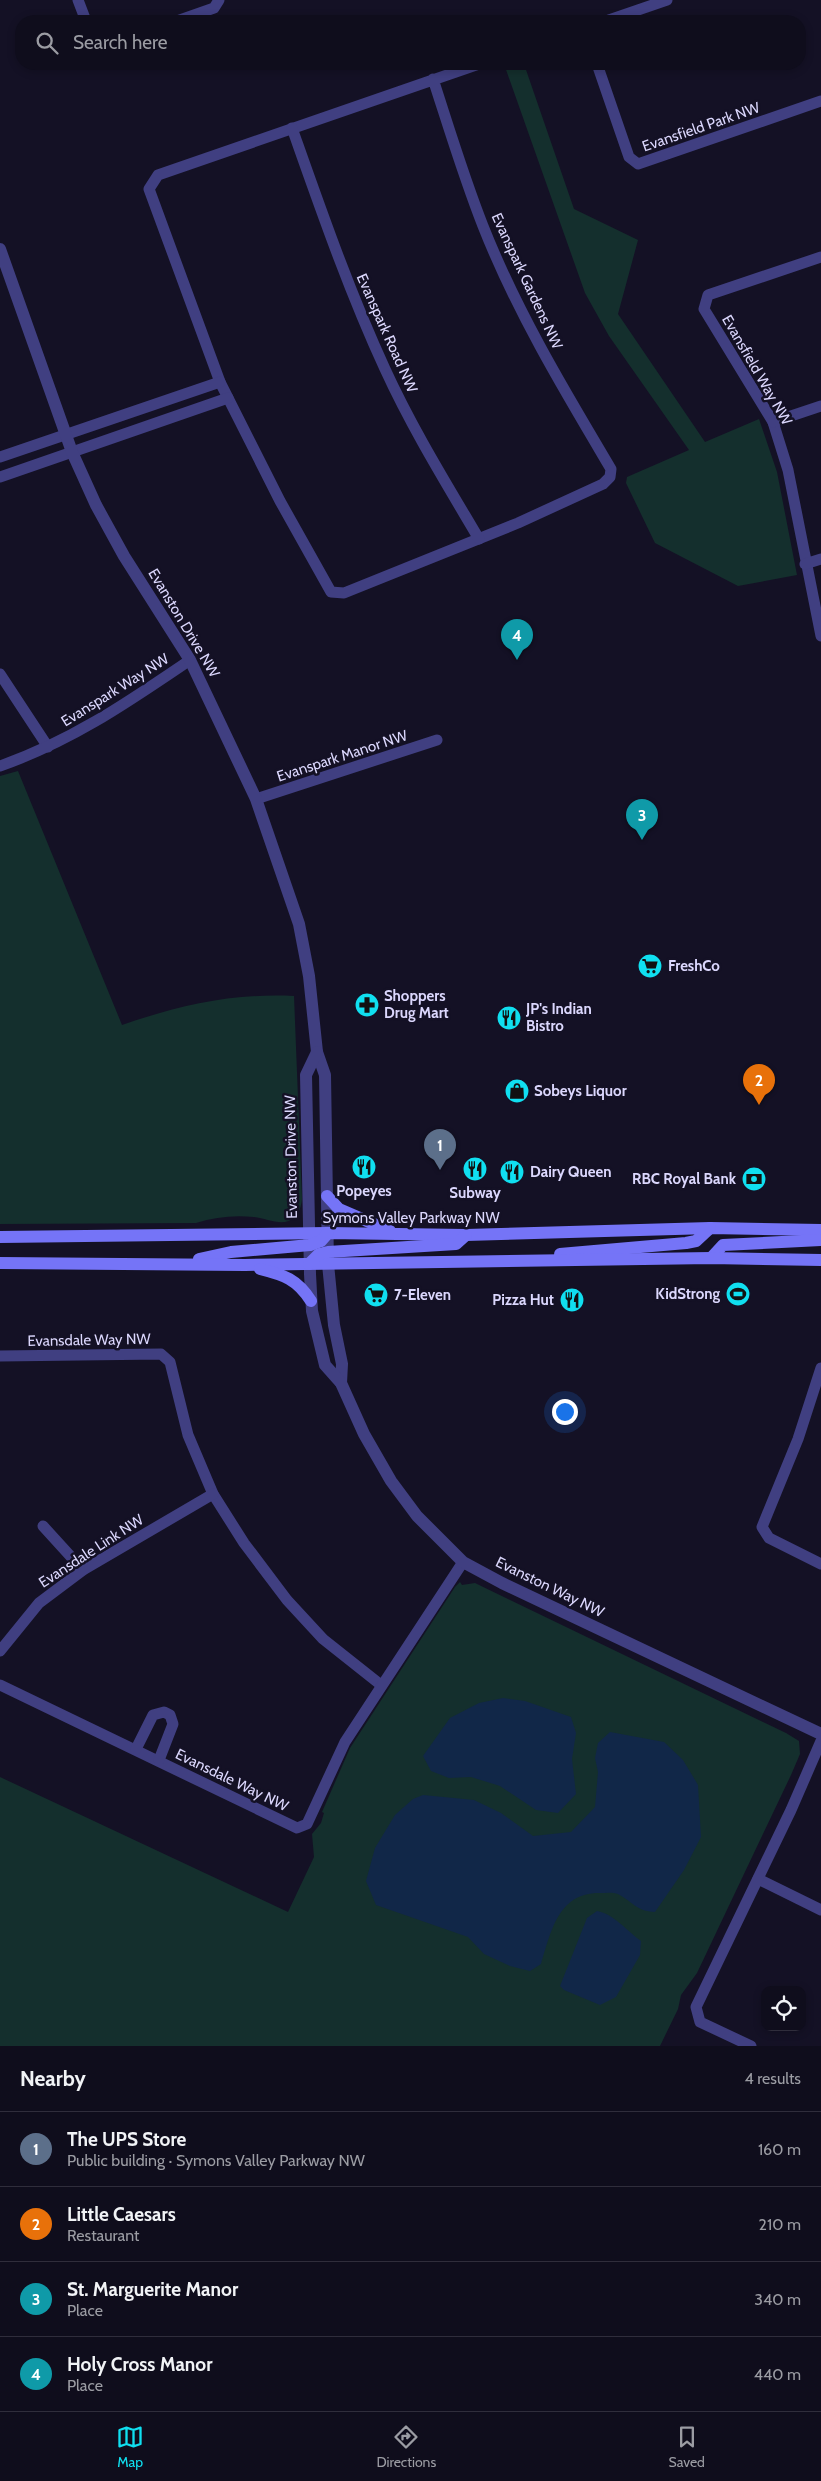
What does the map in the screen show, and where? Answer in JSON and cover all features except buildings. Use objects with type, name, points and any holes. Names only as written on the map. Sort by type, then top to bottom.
[{"type":"main road","points":[[327,1196],[339,1208],[395,1233]]},
{"type":"main road","points":[[520,1262],[560,1253],[686,1244],[696,1241],[710,1228]]},
{"type":"main road","name":"Symons Valley Parkway NW","points":[[328,1233],[466,1235],[710,1228],[821,1230]]},
{"type":"main road","points":[[182,1263],[231,1252],[310,1239],[321,1241],[328,1233]]},
{"type":"main road","points":[[328,1258],[456,1244],[466,1235]]},
{"type":"main road","name":"Symons Valley Parkway NW","points":[[0,1237],[310,1239]]},
{"type":"main road","points":[[711,1258],[723,1245],[821,1240]]},
{"type":"main road","points":[[0,1263],[309,1264],[319,1254],[328,1258],[520,1262],[711,1258],[821,1260]]},
{"type":"main road","points":[[245,1265],[279,1274],[295,1281],[303,1288],[312,1301]]},
{"type":"street","points":[[78,0],[84,15]]},
{"type":"street","points":[[194,15],[214,8],[219,0]]},
{"type":"street","points":[[623,15],[666,0]]},
{"type":"street","points":[[433,79],[460,70]]},
{"type":"street","name":"Evansfield Park NW","points":[[599,70],[630,157],[638,164],[821,101]]},
{"type":"street","name":"Evanspark Gardens NW","points":[[433,79],[483,226],[511,289],[541,350],[611,469],[610,477],[604,484],[479,539],[344,593],[332,592],[280,501],[220,382],[149,189],[158,175],[292,128],[433,79]]},
{"type":"street","name":"Evanspark Road NW","points":[[292,128],[344,274],[386,371],[424,446],[479,539]]},
{"type":"street","name":"Evanston Drive NW","points":[[0,249],[72,452],[96,505],[124,556],[190,660],[256,799],[299,924],[309,976],[317,1052],[326,1075],[328,1258]]},
{"type":"street","name":"Evansfield Way NW","points":[[821,257],[708,295],[704,309],[773,422],[788,470],[805,564],[821,636]]},
{"type":"street","points":[[0,457],[220,382]]},
{"type":"street","points":[[0,477],[228,398]]},
{"type":"street","points":[[773,422],[821,406]]},
{"type":"street","points":[[805,564],[821,558]]},
{"type":"street","name":"Evanspark Way NW","points":[[0,766],[48,747],[109,715],[190,660]]},
{"type":"street","points":[[0,674],[48,747]]},
{"type":"street","name":"Evanspark Manor NW","points":[[256,799],[437,740]]},
{"type":"street","name":"Evanston Drive NW","points":[[309,1264],[306,1075],[317,1052]]},
{"type":"street","name":"Evanston Way NW","points":[[328,1258],[334,1324],[342,1364],[341,1383]]},
{"type":"street","name":"Evanston Way NW","points":[[309,1264],[312,1301],[325,1365],[341,1383],[364,1434],[390,1480],[417,1516],[463,1562],[510,1587],[821,1734]]},
{"type":"street","name":"Evansdale Way NW","points":[[0,1356],[160,1354],[170,1362],[188,1435],[214,1494],[244,1543],[287,1600],[335,1649],[381,1685]]},
{"type":"street","points":[[821,1368],[798,1439],[762,1527],[769,1538],[821,1564]]},
{"type":"street","name":"Evansdale Link NW","points":[[0,1651],[39,1603],[83,1570],[214,1494]]},
{"type":"street","points":[[43,1526],[83,1570]]},
{"type":"street","name":"Evansdale Way NW","points":[[0,1685],[58,1715],[136,1749],[297,1828],[308,1824],[345,1742],[463,1562]]},
{"type":"street","points":[[136,1749],[154,1715],[164,1712],[170,1715],[173,1724],[159,1760]]},
{"type":"street","points":[[751,2046],[700,2022],[696,2008],[792,1810],[821,1741]]},
{"type":"street","points":[[758,1879],[821,1910]]},
{"type":"green space","points":[[506,70],[526,70],[574,209],[638,240],[618,314],[705,442],[759,419],[777,472],[797,575],[738,586],[655,543],[626,483],[627,477],[689,450],[609,336],[585,293]]},
{"type":"green space","points":[[18,771],[122,1025],[186,1006],[207,1002],[249,996],[294,996],[302,1199],[301,1207],[293,1219],[281,1222],[254,1217],[232,1216],[196,1223],[0,1224],[0,776]]},
{"type":"green space","points":[[460,1582],[462,1585],[475,1583],[799,1741],[800,1754],[791,1775],[697,1973],[681,1995],[678,2009],[660,2046],[0,2046],[0,1777],[288,1912],[314,1857],[312,1834],[321,1823],[324,1813],[322,1812],[350,1748]]},
{"type":"water","points":[[503,1698],[525,1701],[571,1717],[576,1733],[572,1759],[576,1794],[558,1813],[536,1810],[500,1786],[471,1777],[449,1778],[431,1771],[423,1756],[450,1718],[479,1703]]},
{"type":"water","points":[[610,1732],[664,1742],[683,1760],[698,1785],[701,1837],[684,1870],[655,1912],[643,1910],[614,1893],[585,1895],[574,1900],[558,1916],[541,1964],[530,1971],[510,1966],[484,1954],[468,1937],[376,1905],[366,1881],[375,1848],[395,1815],[413,1799],[423,1795],[474,1800],[501,1813],[533,1836],[571,1832],[595,1807],[598,1772],[595,1758],[598,1743]]},
{"type":"water","points":[[597,1911],[615,1919],[641,1941],[640,1955],[616,1997],[600,2005],[564,1990],[560,1986],[587,1918]]},
{"type":"place","name":"Holy Cross Manor","points":[[517,660]]},
{"type":"place","name":"St. Marguerite Manor","points":[[642,840]]},
{"type":"place","name":"FreshCo","points":[[650,966]]},
{"type":"place","name":"Shoppers Drug Mart","points":[[367,1005]]},
{"type":"place","name":"JP's Indian Bistro","points":[[509,1018]]},
{"type":"place","name":"Sobeys Liquor","points":[[517,1091]]},
{"type":"place","name":"Little Caesars","points":[[759,1105]]},
{"type":"place","name":"Popeyes","points":[[364,1167]]},
{"type":"place","name":"Subway","points":[[475,1169]]},
{"type":"place","name":"The UPS Store","points":[[440,1170]]},
{"type":"place","name":"Dairy Queen","points":[[512,1172]]},
{"type":"place","name":"RBC Royal Bank","points":[[754,1179]]},
{"type":"place","name":"KidStrong","points":[[738,1294]]},
{"type":"place","name":"7-Eleven","points":[[376,1295]]},
{"type":"place","name":"Pizza Hut","points":[[572,1300]]}]
